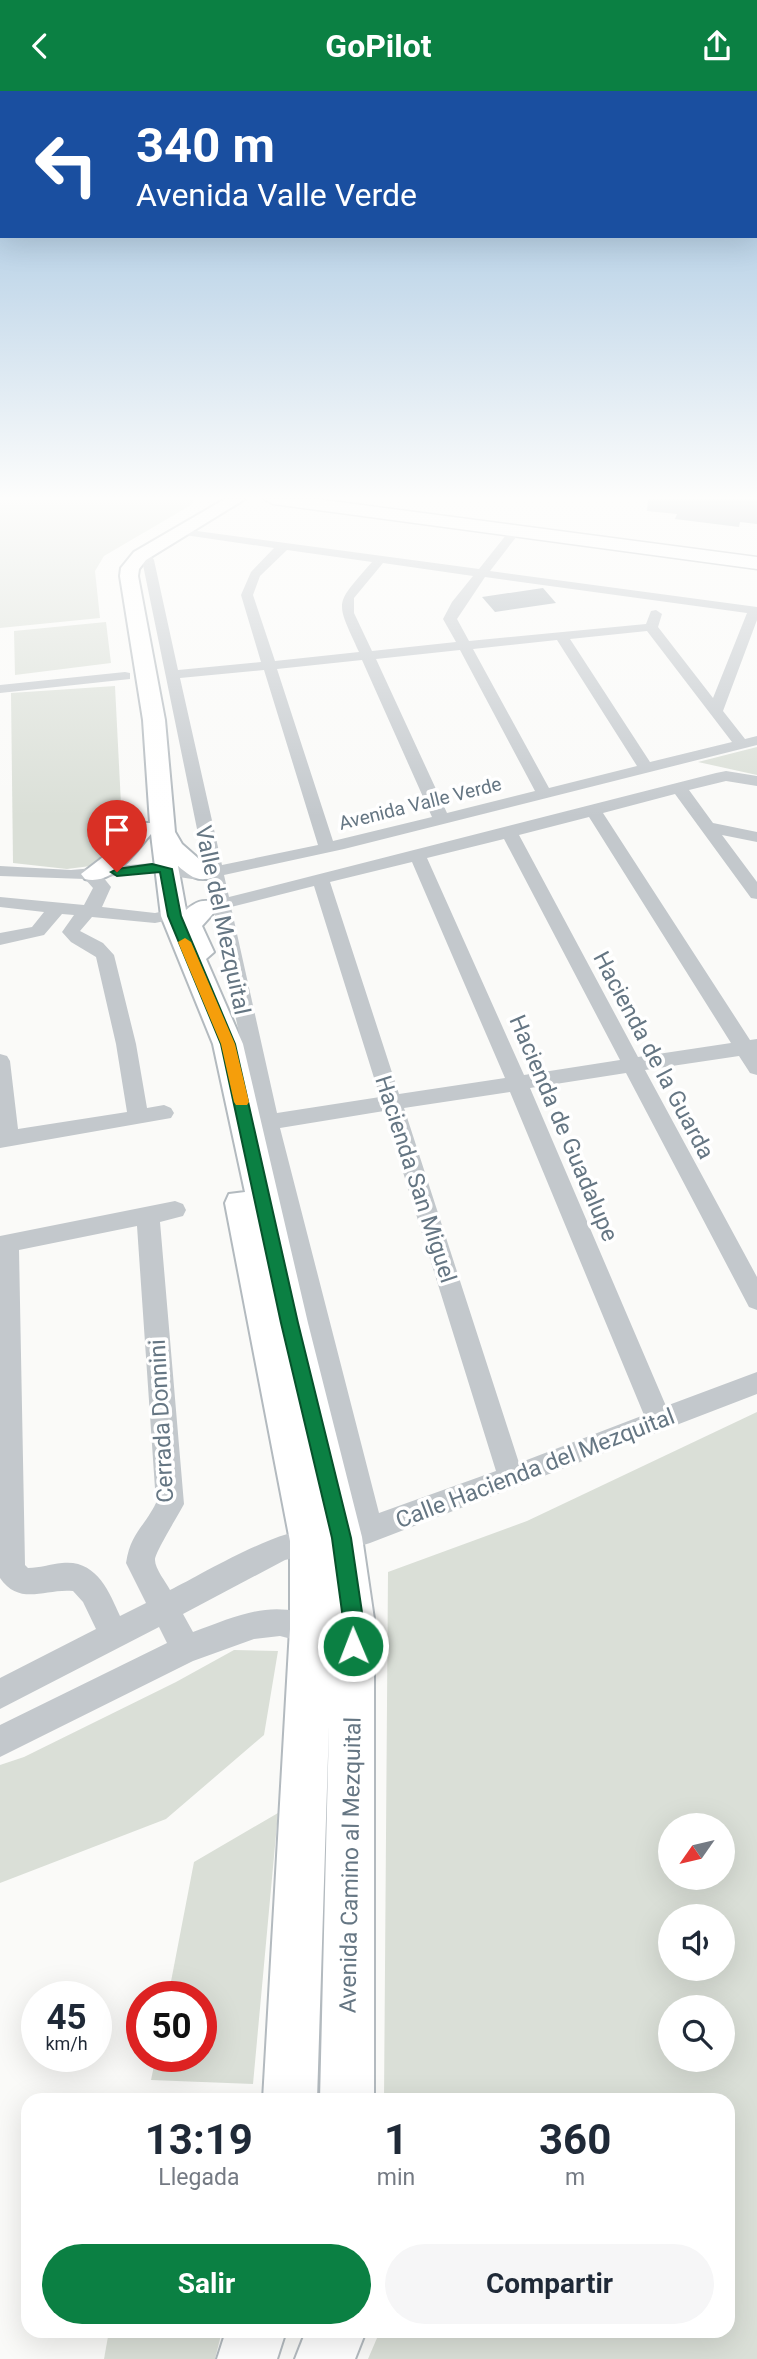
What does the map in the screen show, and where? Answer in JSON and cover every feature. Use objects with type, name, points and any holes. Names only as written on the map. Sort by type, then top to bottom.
[{"type":"main road","name":"Avenida Camino al Mezquital","points":[[129,701],[134,669],[131,605]]},
{"type":"main road","name":"Avenida Camino al Mezquital","points":[[134,669],[158,751],[148,820],[157,869],[189,911],[228,1044],[341,1536],[353,1619],[347,2093]]},
{"type":"main road","points":[[92,874],[116,859],[148,820],[172,848],[207,873]]},
{"type":"main road","name":"Avenida Camino al Mezquital","points":[[189,911],[215,1077],[341,1536],[311,1629],[290,2093]]},
{"type":"main road","points":[[247,2359],[254,2338]]},
{"type":"main road","points":[[325,2359],[333,2338]]},
{"type":"street","name":"Valle del Mezquital","points":[[157,605],[207,873],[189,911],[268,1122],[341,1536]]},
{"type":"street","points":[[250,605],[327,848]]},
{"type":"street","points":[[346,605],[442,820]]},
{"type":"street","points":[[458,605],[451,614],[452,625],[545,794]]},
{"type":"street","points":[[651,627],[659,605]]},
{"type":"street","points":[[715,605],[756,611],[715,712]]},
{"type":"street","points":[[171,675],[651,627]]},
{"type":"street","points":[[651,627],[715,712],[749,742]]},
{"type":"street","points":[[562,637],[647,769]]},
{"type":"street","points":[[0,689],[31,681],[134,669]]},
{"type":"street","points":[[0,679],[31,681]]},
{"type":"street","name":"Avenida Valle Verde","points":[[4,875],[92,874],[157,869],[207,873],[327,848],[749,742]]},
{"type":"street","points":[[1,901],[90,910],[189,911],[509,833],[726,776],[757,781]]},
{"type":"street","points":[[679,788],[757,894]]},
{"type":"street","points":[[593,810],[751,1047],[757,1068]]},
{"type":"street","points":[[708,827],[757,837]]},
{"type":"street","name":"Hacienda de la Guarda","points":[[509,833],[757,1300]]},
{"type":"street","name":"Hacienda de Guadalupe","points":[[417,856],[518,1085],[660,1422]]},
{"type":"street","points":[[92,874],[102,887],[100,899],[74,925],[71,932],[76,938],[99,947],[105,955],[126,1044],[138,1117]]},
{"type":"street","name":"Hacienda San Miguel","points":[[321,880],[512,1478]]},
{"type":"street","points":[[0,939],[38,931],[58,907]]},
{"type":"street","points":[[268,1122],[751,1047]]},
{"type":"street","points":[[0,1061],[4,1139],[164,1113]]},
{"type":"street","points":[[113,1635],[86,1583],[77,1577],[28,1583],[11,1571],[4,1245],[175,1210]]},
{"type":"street","name":"Cerrada Donnini","points":[[148,1216],[170,1504],[158,1528],[144,1545],[140,1563],[186,1649]]},
{"type":"street","name":"Calle Hacienda del Mezquital","points":[[341,1536],[512,1478],[757,1383]]},
{"type":"street","points":[[0,1694],[281,1548],[341,1536]]},
{"type":"street","points":[[0,1741],[186,1649],[254,1624],[280,1622],[311,1629]]},
{"type":"shaded area","points":[[0,605],[99,605],[100,618],[0,628]]},
{"type":"shaded area","points":[[106,622],[111,663],[15,675],[14,631]]},
{"type":"shaded area","points":[[115,686],[123,844],[106,864],[67,869],[13,863],[11,693]]},
{"type":"shaded area","points":[[757,747],[757,775],[698,762]]},
{"type":"shaded area","points":[[757,1412],[757,2359],[368,2359],[377,2338],[735,2338],[735,2093],[384,2093],[388,1572],[527,1521]]},
{"type":"shaded area","points":[[234,1650],[278,1651],[264,1735],[166,1819],[0,1883],[0,1765],[24,1757],[176,1682]]},
{"type":"shaded area","points":[[278,1813],[253,2084],[151,2080],[153,2072],[217,2072],[217,1981],[171,1981],[194,1862]]},
{"type":"shaded area","points":[[108,2338],[220,2338],[215,2359],[104,2359]]},
{"type":"building","points":[[489,605],[544,605],[495,612]]},
{"type":"slow traffic","points":[[185,942],[228,1044],[241,1102]]},
{"type":"route","points":[[117,872],[166,869],[174,916],[228,1044],[290,1323],[342,1538],[353,1619],[353,1646]]}]
